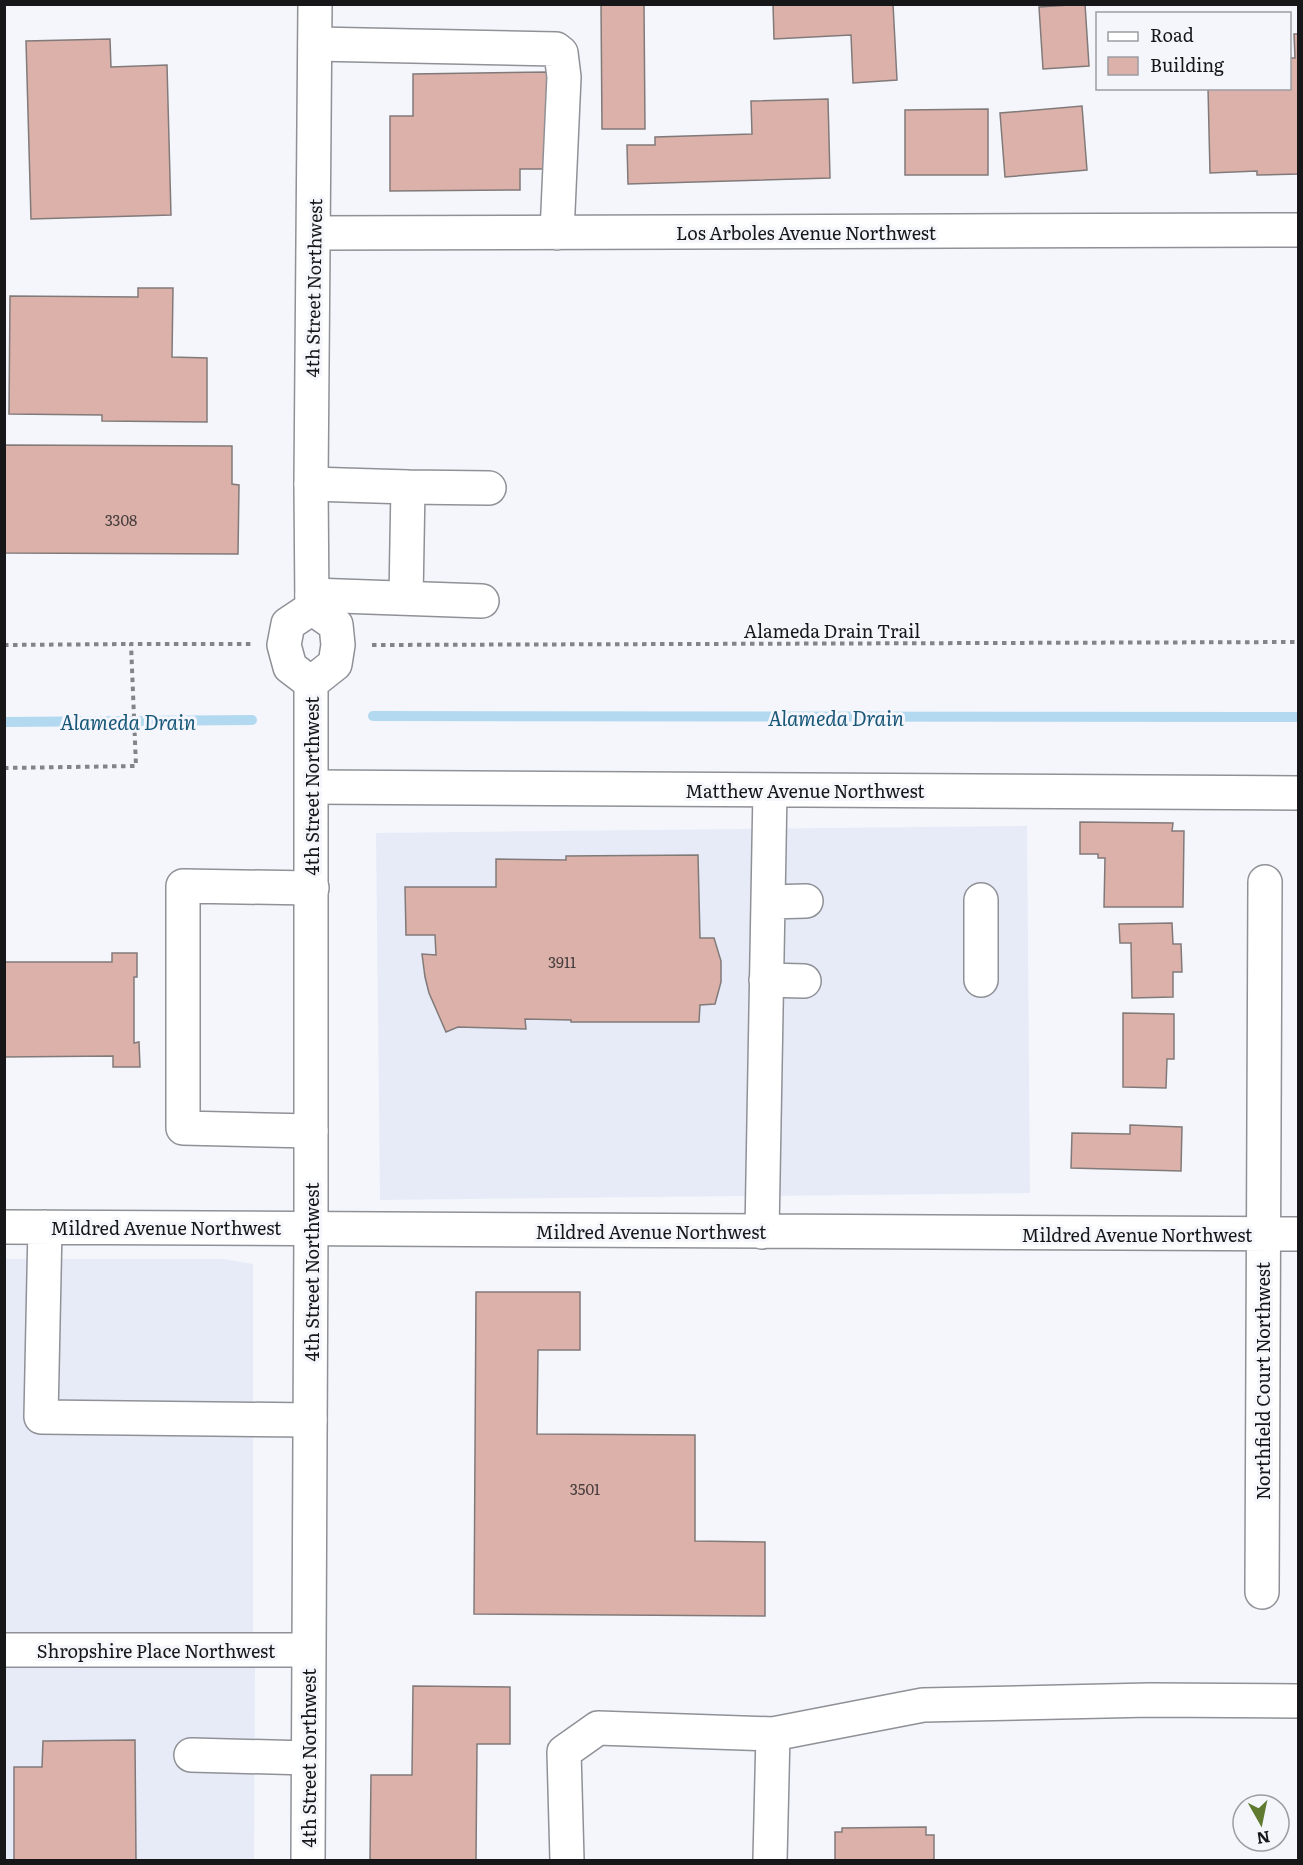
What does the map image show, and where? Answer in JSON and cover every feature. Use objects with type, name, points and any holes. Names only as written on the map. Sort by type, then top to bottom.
[{"type":"street","name":"4th Street Northwest","points":[[311,682],[335,664],[338,645],[336,625],[312,602],[310,484],[315,4]]},
{"type":"street","points":[[315,44],[556,48],[561,52],[564,77],[557,233]]},
{"type":"street","name":"Los Arboles Avenue Northwest","points":[[314,233],[1299,230]]},
{"type":"street","points":[[310,484],[489,488]]},
{"type":"street","points":[[405,598],[408,487]]},
{"type":"street","points":[[312,602],[405,598],[482,602]]},
{"type":"street","name":"4th Street Northwest","points":[[311,682],[290,667],[284,645],[288,624],[312,602]]},
{"type":"street","name":"4th Street Northwest","points":[[308,1860],[311,682]]},
{"type":"street","name":"Matthew Avenue Northwest","points":[[312,788],[1299,793]]},
{"type":"street","points":[[762,1232],[770,790]]},
{"type":"street","name":"Northfield Court Northwest","points":[[1262,1592],[1265,882]]},
{"type":"street","points":[[311,1131],[183,1128],[183,886],[312,888]]},
{"type":"street","points":[[981,900],[981,980]]},
{"type":"street","points":[[768,902],[806,902]]},
{"type":"street","points":[[766,980],[804,981]]},
{"type":"street","name":"Mildred Avenue Northwest","points":[[4,1227],[1299,1234]]},
{"type":"street","points":[[45,1227],[41,1417],[310,1420]]},
{"type":"street","name":"Shropshire Place Northwest","points":[[4,1650],[308,1650]]},
{"type":"street","points":[[567,1860],[564,1752],[598,1728],[773,1734],[923,1705],[1150,1700],[1299,1701]]},
{"type":"street","points":[[770,1860],[773,1734]]},
{"type":"street","points":[[191,1755],[308,1758]]},
{"type":"path","name":"Alameda Drain Trail","points":[[365,645],[1299,642]]},
{"type":"path","points":[[4,768],[136,766],[131,644]]},
{"type":"path","points":[[4,645],[256,644]]},
{"type":"shaded area","points":[[1027,826],[1030,1193],[380,1200],[376,833]]},
{"type":"shaded area","points":[[4,1259],[224,1259],[253,1264],[253,1634],[5,1634]]},
{"type":"shaded area","points":[[255,1666],[254,1860],[5,1860],[4,1668]]},
{"type":"building","points":[[601,4],[644,4],[645,129],[602,129]]},
{"type":"building","points":[[773,4],[893,4],[897,80],[853,83],[851,35],[774,39]]},
{"type":"building","points":[[1085,4],[1089,66],[1043,69],[1039,7]]},
{"type":"building","points":[[1294,34],[1298,34],[1298,174],[1257,175],[1257,171],[1210,173],[1208,90],[1291,90],[1291,58],[1295,58]]},
{"type":"building","points":[[110,39],[111,67],[167,65],[171,215],[31,219],[26,41]]},
{"type":"building","points":[[549,72],[549,169],[520,169],[520,190],[390,191],[390,116],[413,116],[413,74]]},
{"type":"building","points":[[828,99],[830,178],[628,184],[627,145],[655,145],[655,137],[752,134],[751,101]]},
{"type":"building","points":[[1082,106],[1087,170],[1005,177],[1000,113]]},
{"type":"building","points":[[988,109],[988,175],[905,175],[905,110]]},
{"type":"building","points":[[138,288],[173,288],[172,357],[207,358],[207,422],[102,421],[102,415],[9,414],[10,296],[138,297]]},
{"type":"building","points":[[4,445],[232,446],[232,484],[239,485],[238,554],[4,553]]},
{"type":"building","points":[[1080,822],[1173,823],[1172,831],[1184,831],[1183,907],[1104,907],[1105,858],[1098,858],[1098,854],[1080,854]]},
{"type":"building","points":[[698,855],[700,938],[714,938],[721,961],[721,982],[715,1004],[700,1005],[699,1022],[571,1022],[571,1020],[525,1019],[526,1029],[458,1027],[446,1032],[429,993],[422,954],[436,955],[435,935],[406,935],[405,887],[496,887],[496,859],[566,860],[566,856]]},
{"type":"building","points":[[1172,923],[1173,944],[1181,944],[1182,972],[1173,972],[1173,997],[1132,998],[1131,943],[1120,943],[1119,924]]},
{"type":"building","points":[[112,953],[137,953],[137,977],[134,977],[134,1043],[139,1042],[140,1067],[113,1067],[113,1056],[4,1057],[4,962],[112,962]]},
{"type":"building","points":[[1123,1013],[1174,1014],[1174,1059],[1167,1059],[1166,1088],[1123,1087]]},
{"type":"building","points":[[1130,1125],[1182,1127],[1181,1171],[1071,1168],[1072,1133],[1130,1134]]},
{"type":"building","points":[[476,1292],[580,1292],[580,1350],[538,1350],[537,1434],[695,1435],[695,1541],[765,1542],[765,1616],[474,1614]]},
{"type":"building","points":[[413,1686],[510,1687],[510,1744],[477,1744],[476,1860],[370,1860],[371,1775],[412,1775]]},
{"type":"building","points":[[135,1740],[136,1860],[14,1860],[14,1767],[42,1767],[43,1741]]},
{"type":"building","points":[[926,1827],[926,1835],[934,1835],[934,1860],[835,1860],[835,1832],[842,1832],[842,1828]]},
{"type":"waterway","name":"Alameda Drain","points":[[373,716],[1298,717]]},
{"type":"waterway","name":"Alameda Drain","points":[[4,722],[252,720]]}]
